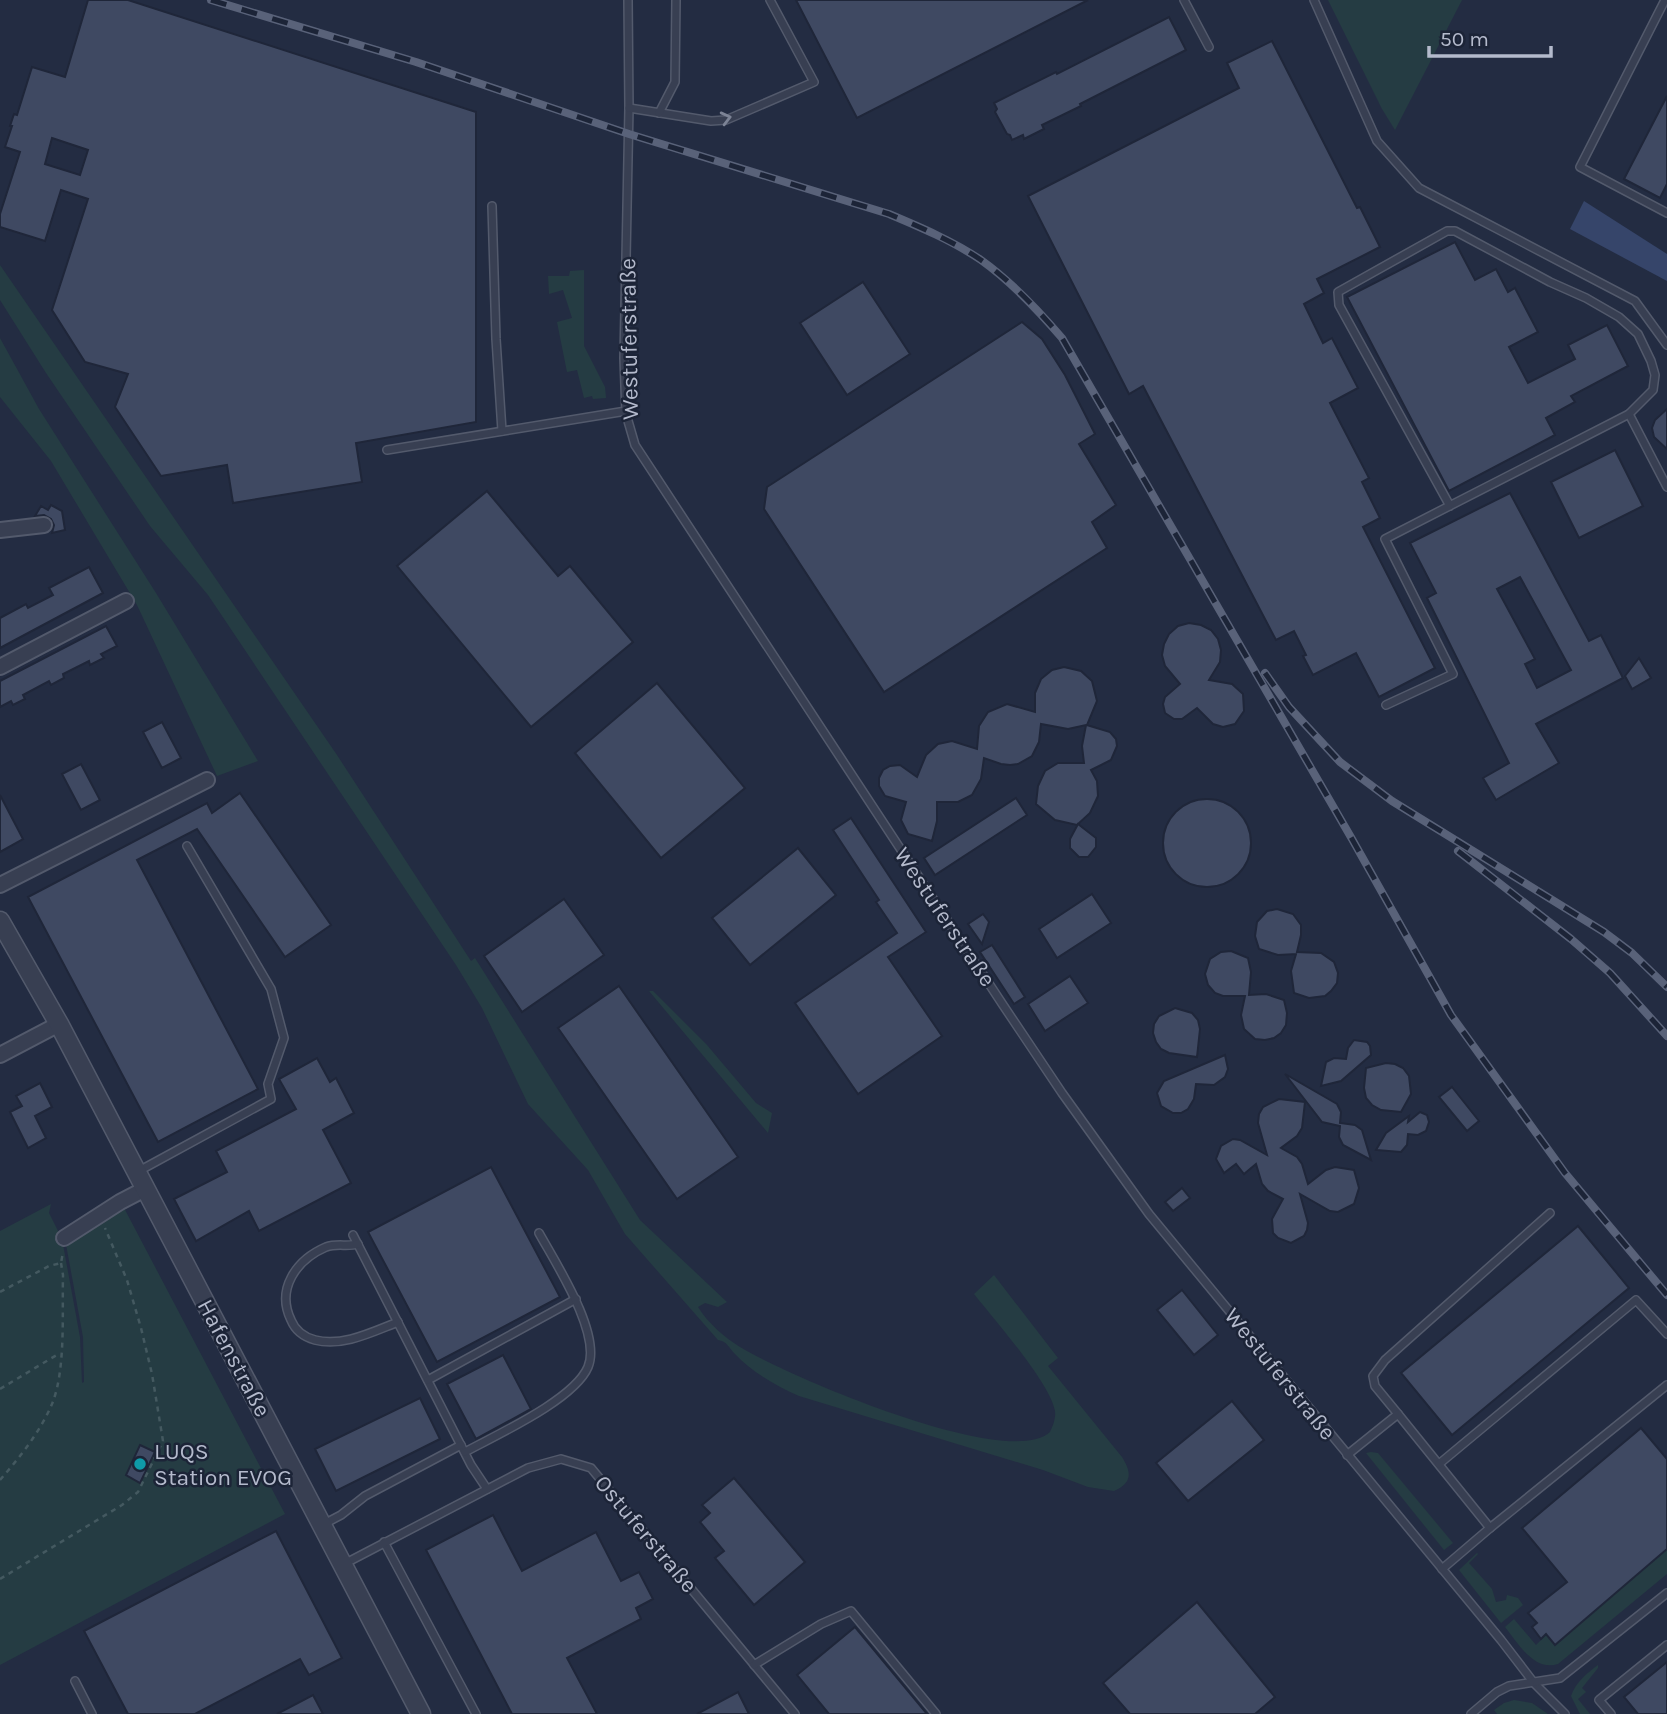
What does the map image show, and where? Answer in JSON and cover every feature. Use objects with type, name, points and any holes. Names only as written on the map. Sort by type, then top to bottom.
[{"type":"street","points":[[0,530],[44,525]]},
{"type":"street","points":[[0,667],[126,601]]},
{"type":"street","points":[[0,885],[207,780]]},
{"type":"street","name":"Hafenstraße","points":[[0,921],[59,1024],[421,1714]]},
{"type":"street","points":[[0,1055],[59,1024]]},
{"type":"street","points":[[64,1238],[145,1189]]},
{"type":"lane","name":"Westuferstraße","points":[[628,0],[629,108],[624,358],[626,411],[635,446],[1062,1093],[1149,1214],[1534,1683],[1565,1714]]},
{"type":"lane","points":[[659,113],[675,82],[676,0]]},
{"type":"lane","points":[[629,108],[711,121],[726,120],[814,82],[770,0]]},
{"type":"lane","points":[[1184,0],[1209,47]]},
{"type":"lane","points":[[1314,0],[1377,141],[1419,188],[1635,301],[1667,345]]},
{"type":"lane","points":[[1665,0],[1580,167],[1667,213]]},
{"type":"lane","points":[[492,206],[502,431]]},
{"type":"lane","points":[[1385,705],[1452,674],[1385,539],[1450,506],[1629,414],[1653,390],[1655,375],[1638,334],[1619,317],[1455,231],[1440,234],[1338,292],[1337,298],[1450,506]]},
{"type":"lane","points":[[387,450],[626,411]]},
{"type":"lane","points":[[1629,414],[1667,487]]},
{"type":"lane","points":[[136,1172],[271,1099],[268,1084],[284,1038],[271,989],[187,846]]},
{"type":"lane","points":[[1490,1528],[1375,1386],[1373,1376],[1385,1360],[1550,1213]]},
{"type":"lane","points":[[322,1525],[341,1515],[365,1496],[535,1414],[574,1386],[588,1367],[591,1351],[576,1299],[539,1233]]},
{"type":"lane","points":[[353,1235],[487,1489]]},
{"type":"lane","points":[[358,1244],[324,1248],[298,1268],[290,1278],[284,1299],[292,1324],[301,1334],[313,1340],[329,1342],[346,1341],[398,1322]]},
{"type":"lane","points":[[428,1380],[576,1299]]},
{"type":"lane","points":[[1439,1464],[1636,1300],[1667,1334]]},
{"type":"lane","points":[[1442,1569],[1667,1385]]},
{"type":"lane","points":[[1347,1455],[1398,1414]]},
{"type":"lane","name":"Ostuferstraße","points":[[343,1564],[528,1468],[561,1459],[591,1468],[795,1714]]},
{"type":"lane","points":[[384,1542],[476,1714]]},
{"type":"lane","points":[[1471,1714],[1497,1692],[1509,1686],[1560,1678],[1667,1593]]},
{"type":"lane","points":[[754,1665],[821,1624],[851,1611],[936,1714]]},
{"type":"lane","points":[[1611,1714],[1599,1700],[1667,1645]]},
{"type":"lane","points":[[75,1681],[92,1714]]},
{"type":"path","points":[[0,1579],[122,1505],[138,1492],[163,1441],[141,1328],[127,1280],[99,1215]]},
{"type":"path","points":[[0,1480],[40,1428],[53,1402],[60,1373],[63,1275],[61,1263],[64,1238]]},
{"type":"path","points":[[0,1292],[49,1266],[61,1263]]},
{"type":"path","points":[[0,1389],[60,1353]]},
{"type":"shaded area","points":[[1328,0],[1462,0],[1395,130],[1382,109]]},
{"type":"shaded area","points":[[0,265],[337,755],[471,961],[475,958],[640,1220],[727,1302],[718,1307],[705,1303],[698,1307],[711,1324],[734,1343],[765,1360],[802,1378],[897,1415],[946,1430],[990,1439],[1027,1441],[1050,1432],[1055,1411],[1033,1368],[974,1294],[994,1275],[1058,1358],[1048,1366],[1122,1457],[1129,1473],[1124,1485],[1114,1491],[1088,1487],[1043,1470],[799,1396],[757,1373],[726,1343],[718,1340],[625,1234],[588,1170],[528,1104],[482,1008],[456,965],[208,595],[150,526],[0,300]]},
{"type":"shaded area","points":[[584,270],[584,346],[605,387],[606,398],[584,398],[577,370],[567,372],[557,322],[572,318],[563,290],[549,294],[548,276],[569,276],[570,271]]},
{"type":"shaded area","points":[[0,338],[39,409],[156,593],[258,761],[217,776],[137,605],[51,461],[0,397]]},
{"type":"shaded area","points":[[649,991],[653,991],[707,1045],[756,1103],[772,1113],[768,1133]]},
{"type":"shaded area","points":[[51,1204],[49,1213],[62,1239],[80,1337],[82,1383],[83,1337],[65,1239],[123,1206],[285,1514],[0,1665],[0,1231]]},
{"type":"shaded area","points":[[1366,1453],[1378,1453],[1453,1543],[1444,1550]]},
{"type":"shaded area","points":[[1667,1550],[1667,1574],[1558,1664],[1541,1664],[1534,1660],[1505,1627],[1514,1619],[1536,1645],[1546,1635],[1555,1644]]},
{"type":"shaded area","points":[[1477,1553],[1469,1563],[1492,1589],[1496,1602],[1506,1600],[1507,1595],[1518,1598],[1523,1605],[1501,1623],[1459,1570]]},
{"type":"shaded area","points":[[1598,1665],[1582,1688],[1586,1692],[1578,1699],[1590,1714],[1580,1714],[1571,1696],[1579,1682]]},
{"type":"shaded area","points":[[1514,1700],[1532,1703],[1548,1714],[1497,1714],[1494,1710]]},
{"type":"water","points":[[1584,201],[1667,254],[1667,281],[1570,229]]},
{"type":"building","points":[[88,0],[128,0],[476,112],[476,422],[356,443],[362,482],[233,503],[227,465],[161,476],[115,407],[128,374],[85,362],[52,310],[88,199],[61,190],[45,241],[0,227],[0,214],[20,152],[5,147],[32,67],[65,77]],"holes":[[[52,138],[88,150],[80,175],[45,164]]]},
{"type":"building","points":[[796,0],[1088,0],[857,118]]},
{"type":"building","points":[[1169,17],[1186,50],[1080,104],[1081,106],[1042,125],[1044,129],[1024,139],[1023,135],[1012,140],[1007,134],[995,112],[997,109],[994,103]]},
{"type":"building","points":[[1272,41],[1357,208],[1360,207],[1380,247],[1317,279],[1324,293],[1304,304],[1323,343],[1332,338],[1358,388],[1330,403],[1369,478],[1362,482],[1380,518],[1363,527],[1435,668],[1379,697],[1356,653],[1313,675],[1294,631],[1276,640],[1143,386],[1129,394],[1028,196],[1239,88],[1227,63]]},
{"type":"building","points":[[1667,96],[1667,184],[1660,198],[1624,179]]},
{"type":"building","points":[[1455,242],[1475,280],[1496,269],[1508,292],[1515,288],[1538,332],[1509,347],[1528,383],[1575,359],[1568,345],[1607,325],[1628,366],[1571,396],[1575,402],[1546,418],[1555,435],[1449,491],[1347,297]]},
{"type":"building","points":[[863,282],[910,354],[847,395],[800,323]]},
{"type":"building","points":[[1022,322],[1042,339],[1065,375],[1095,434],[1079,444],[1116,505],[1092,522],[1107,548],[884,692],[764,509],[767,487]]},
{"type":"building","points":[[1667,409],[1667,449],[1654,437],[1652,428],[1655,420]]},
{"type":"building","points":[[1615,450],[1643,506],[1579,538],[1551,482]]},
{"type":"building","points":[[487,491],[558,576],[570,566],[633,642],[531,727],[397,566]]},
{"type":"building","points":[[1510,493],[1589,641],[1601,635],[1623,678],[1536,724],[1559,763],[1496,800],[1483,778],[1509,763],[1427,598],[1436,593],[1410,543]],"holes":[[[1520,577],[1571,670],[1537,688],[1525,664],[1535,659],[1497,589]]]},
{"type":"building","points":[[51,505],[62,511],[65,530],[52,533],[54,525],[51,519],[44,515],[35,516],[41,506],[48,510]]},
{"type":"building","points":[[89,567],[103,593],[0,648],[0,618],[26,604],[28,608],[53,595],[49,588]]},
{"type":"building","points":[[1189,623],[1211,630],[1218,639],[1220,662],[1209,680],[1232,684],[1243,694],[1244,711],[1235,724],[1223,727],[1213,724],[1197,708],[1182,719],[1174,719],[1165,713],[1165,697],[1180,684],[1165,666],[1162,655],[1164,644],[1169,634],[1178,626]]},
{"type":"building","points":[[106,626],[117,646],[101,654],[104,658],[90,665],[89,661],[63,674],[64,678],[51,685],[49,681],[23,695],[25,699],[13,705],[11,701],[0,707],[0,681]]},
{"type":"building","points":[[1639,658],[1651,678],[1632,689],[1625,676]]},
{"type":"building","points":[[1064,667],[1081,671],[1092,681],[1097,701],[1087,725],[1110,732],[1116,739],[1117,746],[1111,760],[1091,770],[1097,781],[1098,796],[1090,813],[1077,825],[1055,820],[1036,804],[1038,786],[1045,771],[1058,763],[1084,763],[1082,746],[1086,725],[1068,729],[1041,724],[1039,742],[1032,756],[1018,764],[1010,765],[984,758],[981,779],[972,795],[958,802],[937,802],[937,821],[932,841],[908,834],[901,820],[906,802],[885,796],[879,786],[883,770],[900,765],[917,777],[926,755],[938,744],[952,741],[977,749],[979,726],[988,712],[1007,704],[1035,712],[1035,693],[1041,679],[1052,670]]},
{"type":"building","points":[[657,683],[745,788],[661,858],[575,753]]},
{"type":"building","points":[[162,722],[181,758],[162,768],[143,732]]},
{"type":"building","points":[[81,764],[100,800],[81,810],[62,774]]},
{"type":"building","points":[[240,793],[331,925],[285,957],[197,829],[137,860],[258,1089],[158,1142],[28,897],[207,803],[212,813]]},
{"type":"building","points":[[0,795],[23,839],[0,852]]},
{"type":"building","points":[[1016,798],[1027,815],[935,875],[924,858]]},
{"type":"building","points":[[1207,799],[1232,806],[1244,818],[1251,843],[1244,868],[1232,880],[1207,887],[1182,880],[1170,868],[1163,843],[1170,818],[1182,806]]},
{"type":"building","points":[[851,818],[926,932],[888,957],[942,1036],[858,1094],[795,1003],[897,933],[876,902],[879,900],[833,830]]},
{"type":"building","points":[[1078,824],[1096,838],[1096,847],[1088,857],[1079,857],[1070,848],[1070,839]]},
{"type":"building","points":[[798,848],[836,895],[750,965],[712,918]]},
{"type":"building","points":[[1092,894],[1111,923],[1057,958],[1039,929]]},
{"type":"building","points":[[564,899],[604,955],[522,1012],[484,956]]},
{"type":"building","points":[[1277,909],[1293,914],[1301,925],[1297,952],[1321,953],[1334,962],[1338,973],[1337,983],[1325,996],[1309,998],[1294,993],[1291,971],[1296,954],[1278,955],[1259,949],[1255,936],[1257,922],[1267,911]]},
{"type":"building","points":[[983,914],[989,922],[982,944],[968,924]]},
{"type":"building","points":[[992,945],[1025,997],[1014,1004],[980,952]]},
{"type":"building","points":[[1231,951],[1248,958],[1251,972],[1249,995],[1266,994],[1284,1000],[1286,1025],[1274,1038],[1255,1039],[1244,1029],[1241,1015],[1245,996],[1223,996],[1215,993],[1208,985],[1205,974],[1210,959],[1221,952]]},
{"type":"building","points":[[1070,976],[1088,1003],[1045,1031],[1028,1004]]},
{"type":"building","points":[[619,986],[738,1157],[677,1199],[558,1028]]},
{"type":"building","points":[[1175,1008],[1192,1013],[1198,1020],[1200,1029],[1197,1057],[1169,1053],[1161,1049],[1156,1042],[1154,1024],[1159,1016]]},
{"type":"building","points":[[1354,1040],[1367,1042],[1371,1055],[1341,1081],[1321,1086],[1326,1062],[1334,1058],[1346,1059],[1348,1048]]},
{"type":"building","points":[[1225,1055],[1228,1069],[1225,1077],[1214,1085],[1196,1084],[1194,1099],[1188,1109],[1173,1113],[1161,1106],[1157,1093],[1164,1081]]},
{"type":"building","points":[[317,1058],[330,1082],[336,1078],[354,1113],[323,1130],[351,1183],[259,1231],[249,1211],[196,1241],[174,1199],[227,1172],[216,1151],[296,1109],[279,1079]]},
{"type":"building","points":[[1386,1063],[1403,1068],[1409,1076],[1411,1094],[1401,1112],[1381,1110],[1366,1098],[1366,1068]]},
{"type":"building","points":[[1285,1074],[1337,1104],[1341,1112],[1340,1123],[1355,1125],[1362,1130],[1371,1160],[1343,1145],[1339,1137],[1340,1126],[1322,1122]]},
{"type":"building","points":[[40,1083],[52,1107],[35,1116],[46,1138],[28,1148],[10,1112],[22,1106],[16,1096]]},
{"type":"building","points":[[1452,1087],[1479,1121],[1467,1131],[1439,1097]]},
{"type":"building","points":[[1279,1099],[1305,1102],[1302,1128],[1297,1136],[1281,1148],[1297,1157],[1308,1184],[1326,1170],[1335,1167],[1354,1170],[1359,1188],[1354,1204],[1338,1212],[1330,1211],[1300,1194],[1308,1223],[1307,1230],[1304,1236],[1291,1243],[1273,1233],[1272,1219],[1283,1199],[1268,1191],[1262,1184],[1256,1164],[1244,1174],[1236,1164],[1224,1173],[1216,1159],[1221,1146],[1233,1139],[1267,1155],[1258,1123],[1259,1114],[1263,1107]]},
{"type":"building","points":[[1420,1112],[1427,1115],[1429,1122],[1426,1131],[1418,1135],[1408,1134],[1407,1145],[1401,1152],[1376,1150],[1386,1133],[1409,1116],[1408,1122]]},
{"type":"building","points":[[491,1167],[560,1297],[437,1362],[368,1232]]},
{"type":"building","points":[[1182,1188],[1190,1198],[1173,1211],[1165,1202]]},
{"type":"building","points":[[1578,1226],[1629,1288],[1452,1435],[1401,1373]]},
{"type":"building","points":[[1182,1290],[1218,1335],[1194,1355],[1157,1310]]},
{"type":"building","points":[[503,1355],[531,1409],[476,1439],[447,1384]]},
{"type":"building","points":[[420,1398],[440,1439],[336,1491],[315,1449]]},
{"type":"building","points":[[1232,1401],[1264,1440],[1188,1501],[1156,1463]]},
{"type":"building","points":[[1641,1428],[1667,1459],[1667,1549],[1555,1645],[1546,1634],[1541,1639],[1532,1627],[1537,1623],[1528,1613],[1567,1582],[1522,1528]]},
{"type":"building","name":"LUQS Station EVOG","points":[[140,1445],[155,1452],[140,1483],[126,1475]]},
{"type":"building","points":[[734,1478],[805,1562],[754,1605],[715,1558],[724,1551],[700,1522],[710,1513],[702,1505]]},
{"type":"building","points":[[493,1515],[522,1571],[596,1532],[621,1581],[639,1572],[653,1599],[636,1608],[641,1619],[567,1658],[597,1714],[512,1714],[426,1550]]},
{"type":"building","points":[[276,1531],[342,1658],[309,1675],[300,1659],[195,1714],[128,1714],[84,1631]]},
{"type":"building","points":[[1197,1602],[1275,1697],[1255,1714],[1130,1714],[1103,1683]]},
{"type":"building","points":[[855,1627],[927,1714],[829,1714],[797,1675]]},
{"type":"building","points":[[1667,1662],[1667,1714],[1638,1714],[1624,1697]]},
{"type":"building","points":[[738,1692],[749,1714],[697,1714]]},
{"type":"building","points":[[313,1695],[323,1714],[277,1714]]},
{"type":"railway","points":[[211,0],[416,62],[629,134],[889,214],[959,247],[1003,278],[1062,338],[1451,1015],[1565,1173],[1667,1295]]},
{"type":"railway","points":[[1265,673],[1289,707],[1340,762],[1392,801],[1604,932],[1632,953],[1667,987]]},
{"type":"railway","points":[[1458,851],[1571,939],[1610,973],[1667,1036]]},
{"type":"place","name":"LUQS Station EVOG","points":[[140,1464]]}]
